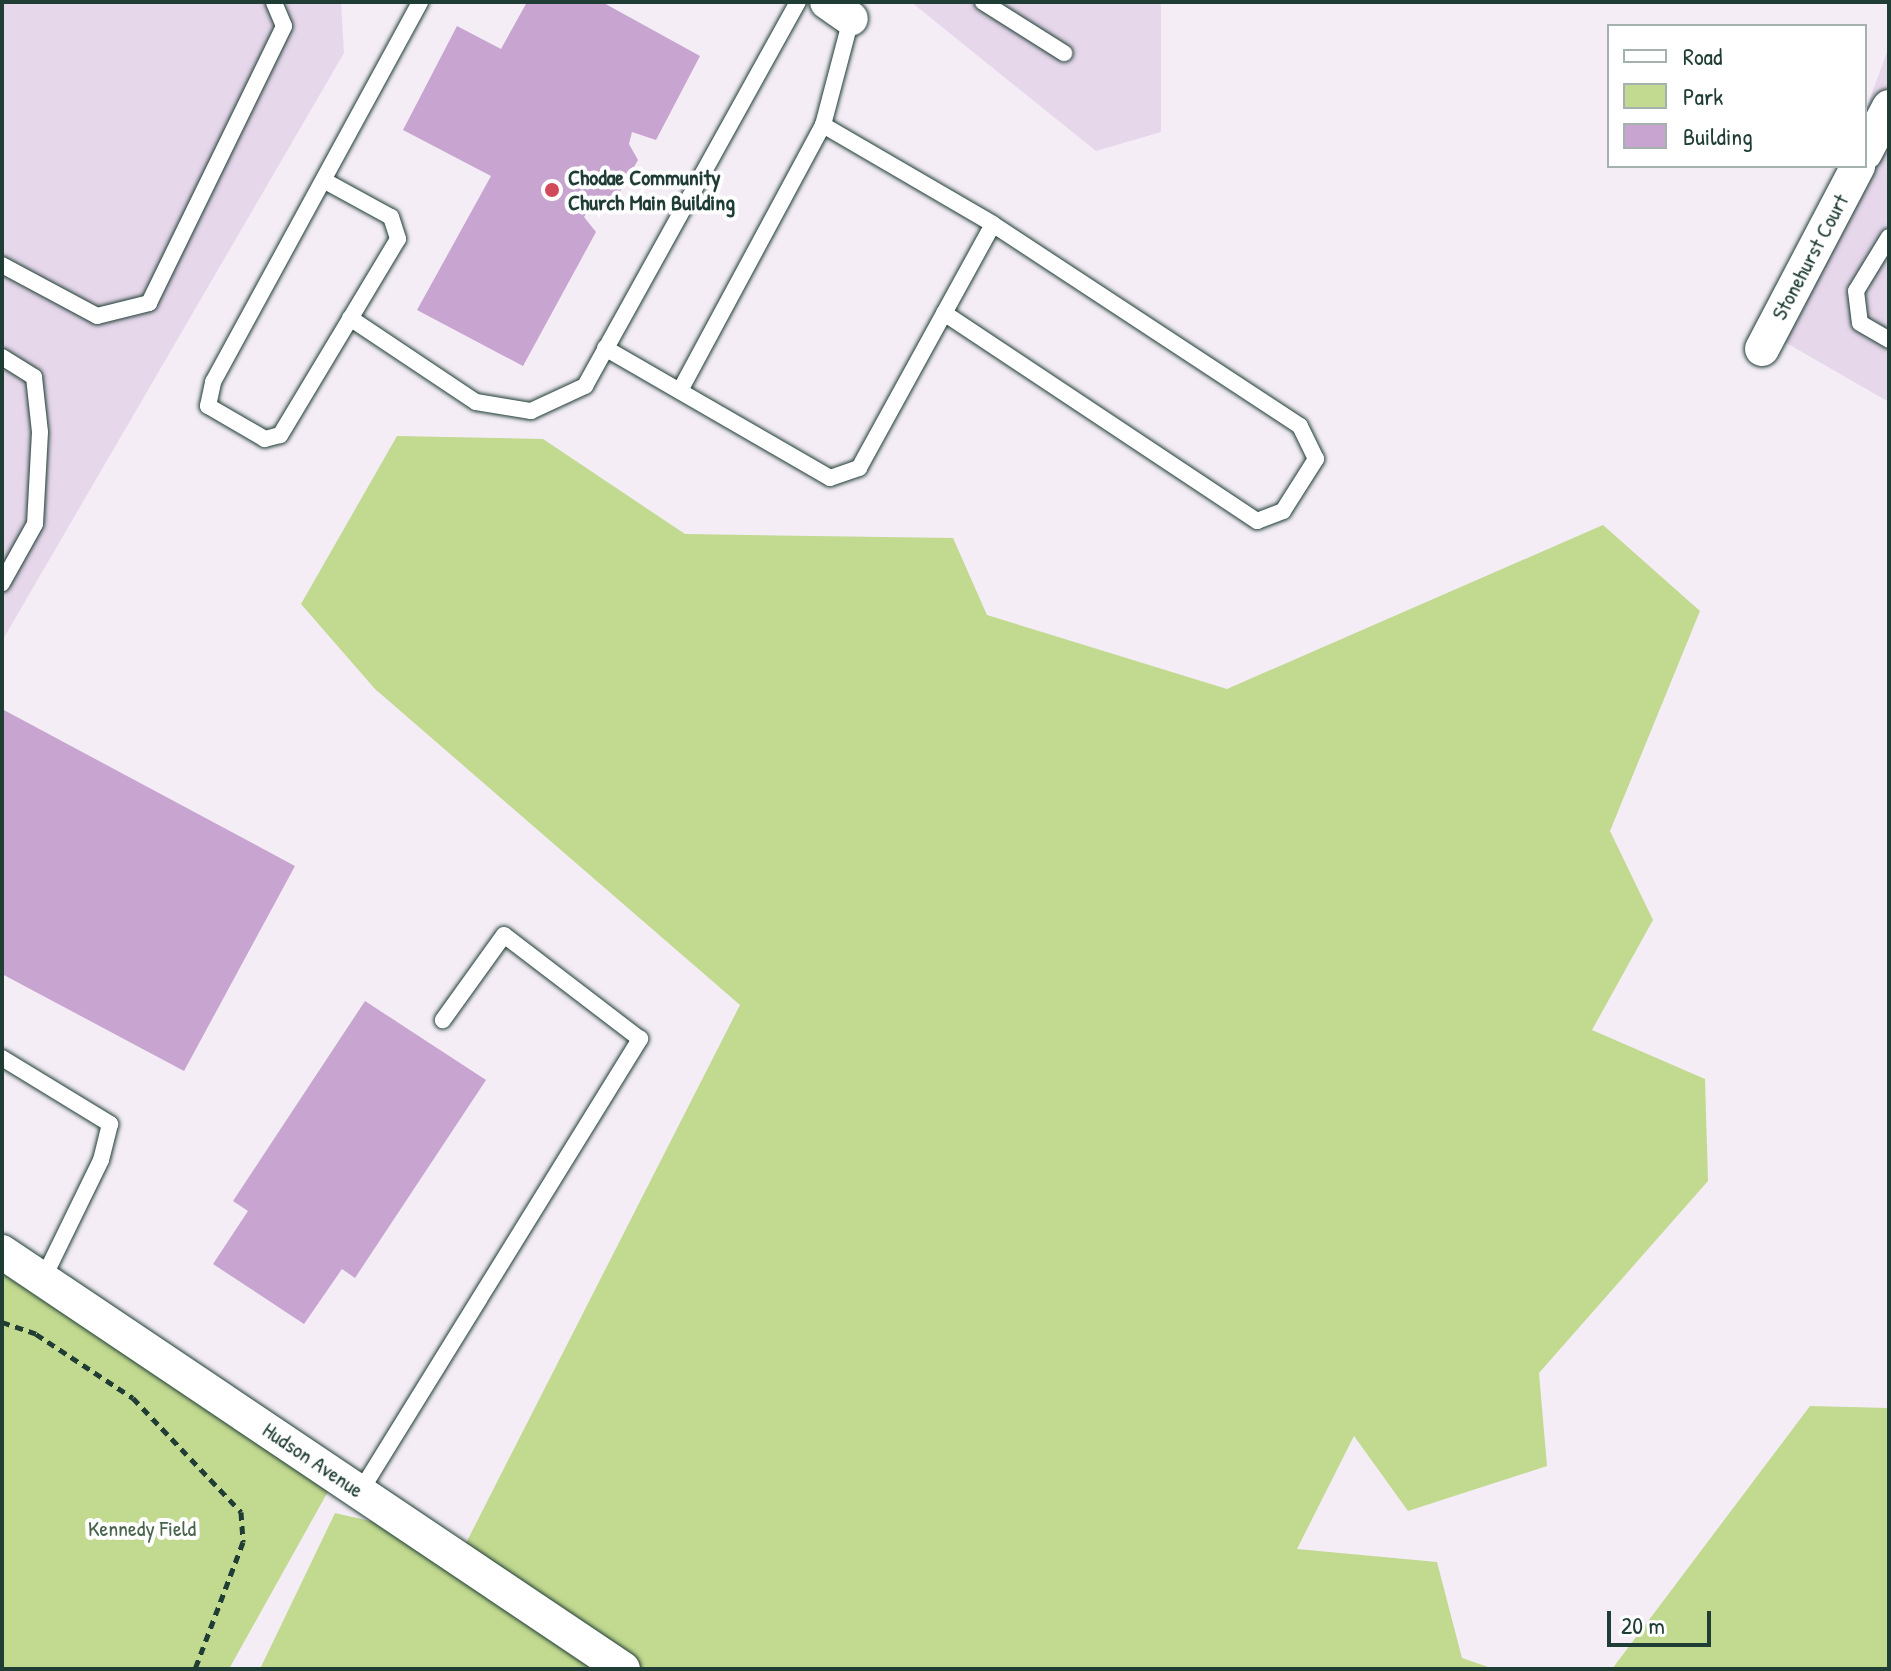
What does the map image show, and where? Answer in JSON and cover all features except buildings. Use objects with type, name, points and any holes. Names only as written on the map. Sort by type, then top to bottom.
[{"type":"street","points":[[1867,149],[1889,107]]},
{"type":"street","name":"Stonehurst Court","points":[[1762,349],[1857,168]]},
{"type":"street","name":"Hudson Avenue","points":[[2,1252],[623,1669]]},
{"type":"lane","points":[[2,265],[97,316],[149,303],[284,26],[274,2]]},
{"type":"lane","points":[[325,181],[391,217],[398,239],[280,435],[265,439],[208,406],[213,382],[420,2]]},
{"type":"lane","points":[[350,318],[476,402],[531,411],[585,386],[798,2]]},
{"type":"lane","points":[[983,2],[1064,53]]},
{"type":"lane","points":[[680,391],[823,125],[839,10]]},
{"type":"lane","points":[[823,125],[993,224],[1300,426],[1316,459],[1283,511],[1257,521],[944,313]]},
{"type":"lane","points":[[605,348],[830,478],[859,468],[993,224]]},
{"type":"lane","points":[[1889,237],[1856,291],[1860,323],[1889,340]]},
{"type":"lane","points":[[2,357],[34,377],[40,432],[35,524],[2,583]]},
{"type":"lane","points":[[360,1492],[640,1039],[504,935],[443,1020]]},
{"type":"lane","points":[[2,1058],[110,1124],[101,1160],[43,1279]]},
{"type":"path","points":[[2,1322],[36,1334],[133,1398],[241,1512],[243,1542],[195,1669]]},
{"type":"shaded area","points":[[2,2],[341,2],[344,53],[2,641]]},
{"type":"shaded area","points":[[911,2],[1161,2],[1161,132],[1096,151]]},
{"type":"shaded area","points":[[1889,47],[1889,402],[1781,340],[1864,168],[1867,168],[1867,107]]},
{"type":"green space","points":[[397,436],[543,439],[685,534],[953,538],[987,615],[1227,689],[1603,525],[1700,611],[1610,831],[1653,920],[1592,1030],[1705,1079],[1708,1181],[1539,1373],[1547,1466],[1408,1511],[1354,1436],[1297,1549],[1437,1562],[1462,1658],[1494,1669],[260,1669],[335,1513],[466,1543],[740,1005],[375,689],[301,604]]},
{"type":"green space","name":"Kennedy Field","points":[[2,1267],[330,1488],[229,1669],[2,1669]]},
{"type":"green space","points":[[1810,1406],[1889,1408],[1889,1669],[1612,1669]]},
{"type":"place","name":"Chodae Community Church Main Building","points":[[552,190]]}]
